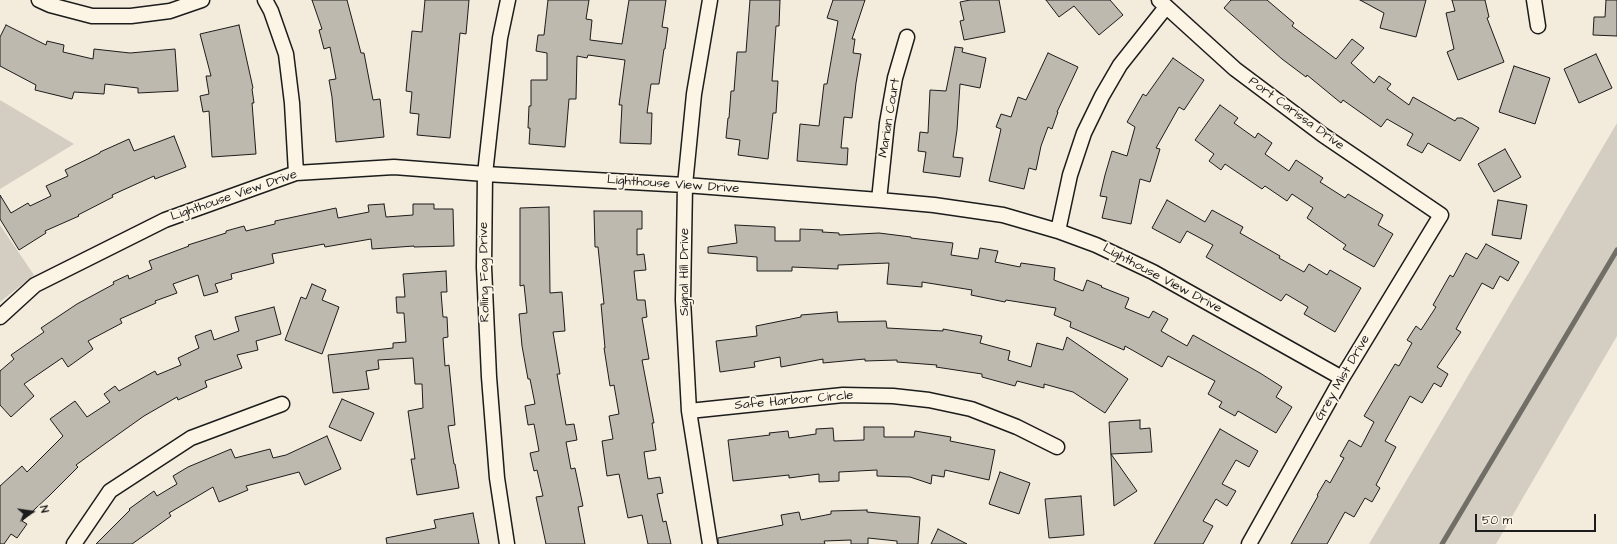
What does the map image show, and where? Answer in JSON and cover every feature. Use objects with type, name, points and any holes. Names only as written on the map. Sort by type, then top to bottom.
[{"type":"street","points":[[39,0],[50,5],[92,16],[131,16],[170,11],[202,0]]},
{"type":"street","points":[[265,0],[271,11],[286,54],[292,103],[296,173]]},
{"type":"street","name":"Rolling Fog Drive","points":[[507,544],[497,478],[489,377],[484,267],[485,174],[500,38],[508,0]]},
{"type":"street","name":"Signal Hill Drive","points":[[710,0],[694,94],[685,185],[683,300],[689,411],[710,544]]},
{"type":"street","points":[[1534,0],[1538,26]]},
{"type":"street","points":[[1058,231],[1072,168],[1084,133],[1102,96],[1120,65],[1163,3]]},
{"type":"street","name":"Port Carissa Drive","points":[[1163,3],[1235,69],[1248,79],[1323,135],[1441,215]]},
{"type":"street","name":"Marian Court","points":[[879,200],[887,123],[895,78],[907,37]]},
{"type":"street","name":"Lighthouse View Drive","points":[[0,317],[35,285],[165,220],[296,173],[394,167],[485,174],[685,185],[934,204],[1003,215],[1058,231],[1096,245],[1153,272],[1342,378]]},
{"type":"street","name":"Grey Mist Drive","points":[[1249,544],[1342,378],[1441,215]]},
{"type":"street","name":"Safe Harbor Circle","points":[[689,411],[843,394],[893,396],[929,400],[971,409],[1017,427],[1057,447]]},
{"type":"street","points":[[74,544],[110,491],[191,438],[282,404]]},
{"type":"shaded area","points":[[0,100],[74,144],[0,189]]},
{"type":"shaded area","points":[[1617,123],[1617,336],[1496,544],[1369,544]]},
{"type":"shaded area","points":[[0,225],[34,275],[0,302]]},
{"type":"building","points":[[312,0],[347,0],[361,53],[364,53],[373,100],[380,99],[384,137],[336,142],[329,80],[336,79],[330,47],[324,49],[319,30],[322,29]]},
{"type":"building","points":[[425,0],[469,0],[466,34],[460,33],[450,138],[417,135],[419,114],[410,113],[412,92],[406,91],[412,31],[422,32]]},
{"type":"building","points":[[548,0],[589,0],[586,19],[592,20],[590,40],[622,44],[629,0],[666,0],[662,27],[668,28],[665,49],[659,84],[651,84],[647,113],[652,113],[651,144],[620,143],[622,105],[619,105],[625,60],[588,55],[587,58],[577,56],[576,99],[569,99],[565,147],[529,144],[530,128],[528,128],[529,106],[531,106],[531,80],[547,80],[547,53],[536,51],[538,35],[544,35]]},
{"type":"building","points":[[750,0],[780,0],[779,26],[776,26],[772,81],[778,81],[776,113],[773,113],[768,159],[738,155],[740,140],[726,138],[731,91],[734,91],[737,52],[746,52]]},
{"type":"building","points":[[833,0],[865,0],[852,39],[855,39],[853,53],[861,54],[852,118],[844,117],[841,148],[848,148],[847,165],[797,161],[800,124],[819,126],[824,84],[827,84],[838,21],[827,18]]},
{"type":"building","points":[[970,0],[999,0],[1005,32],[964,40],[960,21],[964,20],[960,2]]},
{"type":"building","points":[[1046,0],[1110,0],[1123,15],[1099,35],[1074,6],[1059,17]]},
{"type":"building","points":[[1231,0],[1267,0],[1294,23],[1292,26],[1336,59],[1352,39],[1364,48],[1351,63],[1374,83],[1379,76],[1391,84],[1387,89],[1409,105],[1413,97],[1455,121],[1457,118],[1462,118],[1479,128],[1460,161],[1428,143],[1422,153],[1407,145],[1413,134],[1387,119],[1381,127],[1343,100],[1341,103],[1307,75],[1306,77],[1282,59],[1224,8]]},
{"type":"building","points":[[1360,0],[1426,0],[1416,37],[1380,28],[1384,13]]},
{"type":"building","points":[[1452,0],[1485,0],[1489,17],[1487,18],[1504,62],[1458,80],[1447,52],[1454,49],[1446,13],[1455,11]]},
{"type":"building","points":[[1606,0],[1617,0],[1617,36],[1593,35],[1594,17],[1605,17]]},
{"type":"building","points":[[6,25],[46,45],[47,41],[64,45],[63,52],[93,59],[94,49],[130,53],[175,49],[178,91],[138,93],[138,88],[105,84],[104,94],[74,92],[72,99],[35,90],[36,85],[0,66],[0,37]]},
{"type":"building","points":[[239,25],[253,88],[254,103],[252,103],[256,154],[212,157],[209,111],[203,112],[200,96],[209,94],[206,76],[211,76],[200,34]]},
{"type":"building","points":[[955,47],[963,48],[962,52],[986,58],[980,88],[960,84],[957,130],[953,157],[963,158],[960,177],[923,172],[926,152],[918,151],[920,132],[928,133],[930,90],[946,91]]},
{"type":"building","points":[[1048,53],[1078,67],[1057,112],[1052,129],[1048,127],[1041,146],[1036,170],[1029,168],[1024,189],[989,181],[1001,129],[996,127],[1001,114],[1011,117],[1018,97],[1026,100]]},
{"type":"building","points":[[1596,54],[1612,88],[1579,103],[1564,69]]},
{"type":"building","points":[[1173,58],[1204,80],[1184,110],[1179,107],[1156,148],[1160,149],[1150,182],[1140,179],[1131,224],[1102,218],[1107,197],[1100,196],[1112,151],[1127,156],[1135,127],[1127,122],[1143,94],[1146,96]]},
{"type":"building","points":[[1514,66],[1550,78],[1535,124],[1499,112]]},
{"type":"building","points":[[1220,105],[1238,118],[1234,123],[1255,138],[1258,133],[1272,143],[1265,154],[1289,171],[1296,160],[1323,178],[1320,182],[1345,198],[1348,194],[1383,215],[1378,225],[1393,234],[1374,267],[1343,249],[1346,245],[1307,218],[1313,208],[1292,194],[1287,201],[1265,186],[1262,189],[1225,164],[1221,170],[1209,161],[1214,154],[1195,140]]},
{"type":"building","points":[[174,136],[186,167],[155,179],[154,176],[112,195],[113,197],[78,215],[79,216],[45,231],[46,233],[19,250],[0,219],[0,195],[11,213],[28,203],[30,206],[51,196],[46,186],[68,176],[65,170],[100,152],[129,139],[134,151]]},
{"type":"building","points":[[1505,149],[1521,177],[1494,192],[1478,164]]},
{"type":"building","points":[[1167,200],[1205,222],[1212,210],[1243,227],[1240,233],[1304,272],[1309,264],[1327,275],[1330,270],[1361,288],[1335,332],[1304,314],[1308,307],[1286,294],[1281,301],[1206,257],[1213,245],[1187,231],[1180,243],[1152,228]]},
{"type":"building","points":[[1498,200],[1527,205],[1521,239],[1492,235]]},
{"type":"building","points":[[384,204],[386,217],[413,215],[413,204],[434,204],[434,209],[453,209],[454,246],[414,246],[372,249],[371,239],[325,247],[324,244],[272,254],[274,263],[231,274],[232,279],[215,284],[218,292],[204,296],[198,275],[173,284],[177,293],[155,301],[156,303],[120,319],[122,323],[88,341],[93,349],[68,367],[62,358],[24,384],[34,396],[11,417],[0,405],[0,371],[14,359],[11,355],[44,332],[41,328],[77,304],[114,284],[113,282],[128,275],[129,279],[152,269],[149,261],[189,246],[188,245],[226,233],[226,231],[244,226],[246,231],[275,224],[275,221],[336,208],[338,218],[369,212],[368,205]]},
{"type":"building","points":[[549,207],[550,293],[562,292],[565,331],[553,332],[560,374],[557,374],[566,425],[574,424],[577,440],[566,442],[571,469],[575,468],[583,506],[578,507],[585,544],[546,544],[536,497],[543,496],[537,470],[534,471],[530,453],[539,451],[534,424],[528,425],[525,406],[535,404],[530,379],[528,379],[522,346],[519,314],[527,313],[524,285],[520,286],[520,208]]},
{"type":"building","points":[[594,211],[642,211],[642,229],[637,229],[637,255],[644,254],[646,270],[634,271],[637,300],[645,300],[647,317],[642,318],[649,359],[642,360],[654,423],[652,423],[656,450],[644,452],[648,479],[660,477],[663,493],[657,494],[663,522],[666,521],[671,544],[648,544],[642,515],[628,518],[619,474],[607,476],[602,441],[613,439],[609,416],[619,414],[614,385],[610,386],[604,348],[601,304],[604,304],[598,247],[595,247]]},
{"type":"building","points":[[735,225],[775,227],[775,241],[800,241],[800,229],[823,230],[822,232],[839,233],[839,235],[879,233],[911,237],[953,243],[951,255],[978,259],[980,248],[998,251],[995,262],[1020,267],[1021,263],[1055,268],[1054,280],[1083,291],[1087,280],[1129,298],[1125,308],[1149,318],[1153,311],[1168,319],[1161,331],[1187,346],[1193,335],[1260,373],[1282,387],[1276,397],[1292,407],[1276,433],[1238,411],[1235,416],[1219,407],[1222,402],[1208,394],[1215,381],[1168,356],[1162,367],[1125,346],[1124,350],[1070,327],[1071,322],[1054,315],[1056,308],[1006,300],[1005,302],[971,295],[972,290],[922,282],[922,287],[887,284],[889,263],[838,265],[838,269],[792,267],[792,271],[757,271],[757,257],[708,253],[708,247],[737,243]]},
{"type":"building","points":[[1486,244],[1519,262],[1508,281],[1500,276],[1493,289],[1482,283],[1456,329],[1461,332],[1437,367],[1448,374],[1441,387],[1434,383],[1422,403],[1410,396],[1385,441],[1396,447],[1376,485],[1380,488],[1372,502],[1365,498],[1354,517],[1345,512],[1327,544],[1291,544],[1326,480],[1330,483],[1344,458],[1340,456],[1349,440],[1361,447],[1374,422],[1364,416],[1395,364],[1399,366],[1412,343],[1407,340],[1416,326],[1421,330],[1436,307],[1433,305],[1450,275],[1453,277],[1466,253],[1477,259]]},
{"type":"building","points":[[446,271],[447,292],[441,292],[443,317],[447,317],[448,337],[443,338],[445,366],[449,365],[455,425],[448,426],[459,488],[417,495],[411,459],[415,459],[408,411],[423,408],[422,384],[415,384],[413,358],[378,360],[379,369],[366,371],[369,389],[333,393],[328,355],[393,348],[393,343],[406,342],[404,313],[397,313],[396,297],[405,297],[403,274]]},
{"type":"building","points":[[312,284],[326,290],[322,300],[339,307],[322,354],[285,340],[301,297],[306,299]]},
{"type":"building","points":[[274,307],[281,334],[256,341],[258,350],[237,355],[242,368],[205,381],[207,387],[178,400],[177,397],[144,416],[106,443],[76,465],[78,467],[22,521],[27,524],[17,538],[11,534],[4,544],[0,544],[0,486],[22,466],[27,472],[63,436],[50,419],[75,401],[87,417],[110,402],[104,394],[115,386],[119,391],[155,371],[157,375],[181,365],[178,358],[199,348],[195,336],[211,330],[214,340],[239,331],[235,317]]},
{"type":"building","points":[[837,312],[838,322],[886,321],[887,328],[943,331],[943,329],[982,336],[980,343],[1010,351],[1008,360],[1031,367],[1037,343],[1063,350],[1067,337],[1128,379],[1105,413],[1073,392],[1044,384],[1044,388],[1017,381],[1015,386],[982,377],[982,374],[936,367],[937,365],[897,362],[897,360],[865,361],[865,359],[823,363],[823,359],[781,367],[780,357],[754,362],[755,367],[720,372],[716,341],[757,336],[756,326],[801,317],[801,315]]},
{"type":"building","points":[[342,399],[374,413],[361,441],[329,427]]},
{"type":"building","points":[[1140,420],[1140,429],[1150,428],[1152,452],[1111,454],[1137,491],[1114,506],[1109,422]]},
{"type":"building","points":[[864,427],[884,427],[884,437],[914,437],[915,431],[951,437],[950,441],[995,450],[989,480],[945,470],[944,477],[932,475],[931,484],[910,477],[877,476],[877,470],[839,472],[839,481],[819,482],[819,474],[789,478],[789,475],[733,481],[728,440],[770,435],[769,433],[788,431],[789,438],[816,434],[816,429],[833,428],[834,441],[864,440]]},
{"type":"building","points":[[1220,429],[1258,451],[1249,467],[1236,460],[1222,484],[1236,491],[1227,506],[1216,499],[1203,521],[1213,526],[1203,544],[1154,544]]},
{"type":"building","points":[[327,436],[341,469],[305,485],[299,472],[246,486],[248,490],[219,502],[213,487],[169,513],[171,516],[132,544],[96,544],[130,510],[129,509],[154,491],[157,496],[177,484],[173,476],[188,467],[231,449],[235,458],[270,449],[273,458],[286,455]]},
{"type":"building","points":[[1000,472],[1030,483],[1019,514],[989,504]]},
{"type":"building","points":[[1081,496],[1084,535],[1049,538],[1045,499]]},
{"type":"building","points":[[867,510],[867,512],[920,517],[918,544],[897,544],[897,541],[868,538],[868,544],[851,544],[851,540],[824,541],[825,544],[718,544],[718,538],[783,525],[781,515],[799,512],[801,520],[831,514],[831,511]]},
{"type":"building","points":[[473,513],[479,544],[387,544],[386,538],[436,528],[434,520]]},
{"type":"building","points":[[938,529],[967,544],[931,544]]},
{"type":"waterway","points":[[1442,544],[1617,250]]}]
